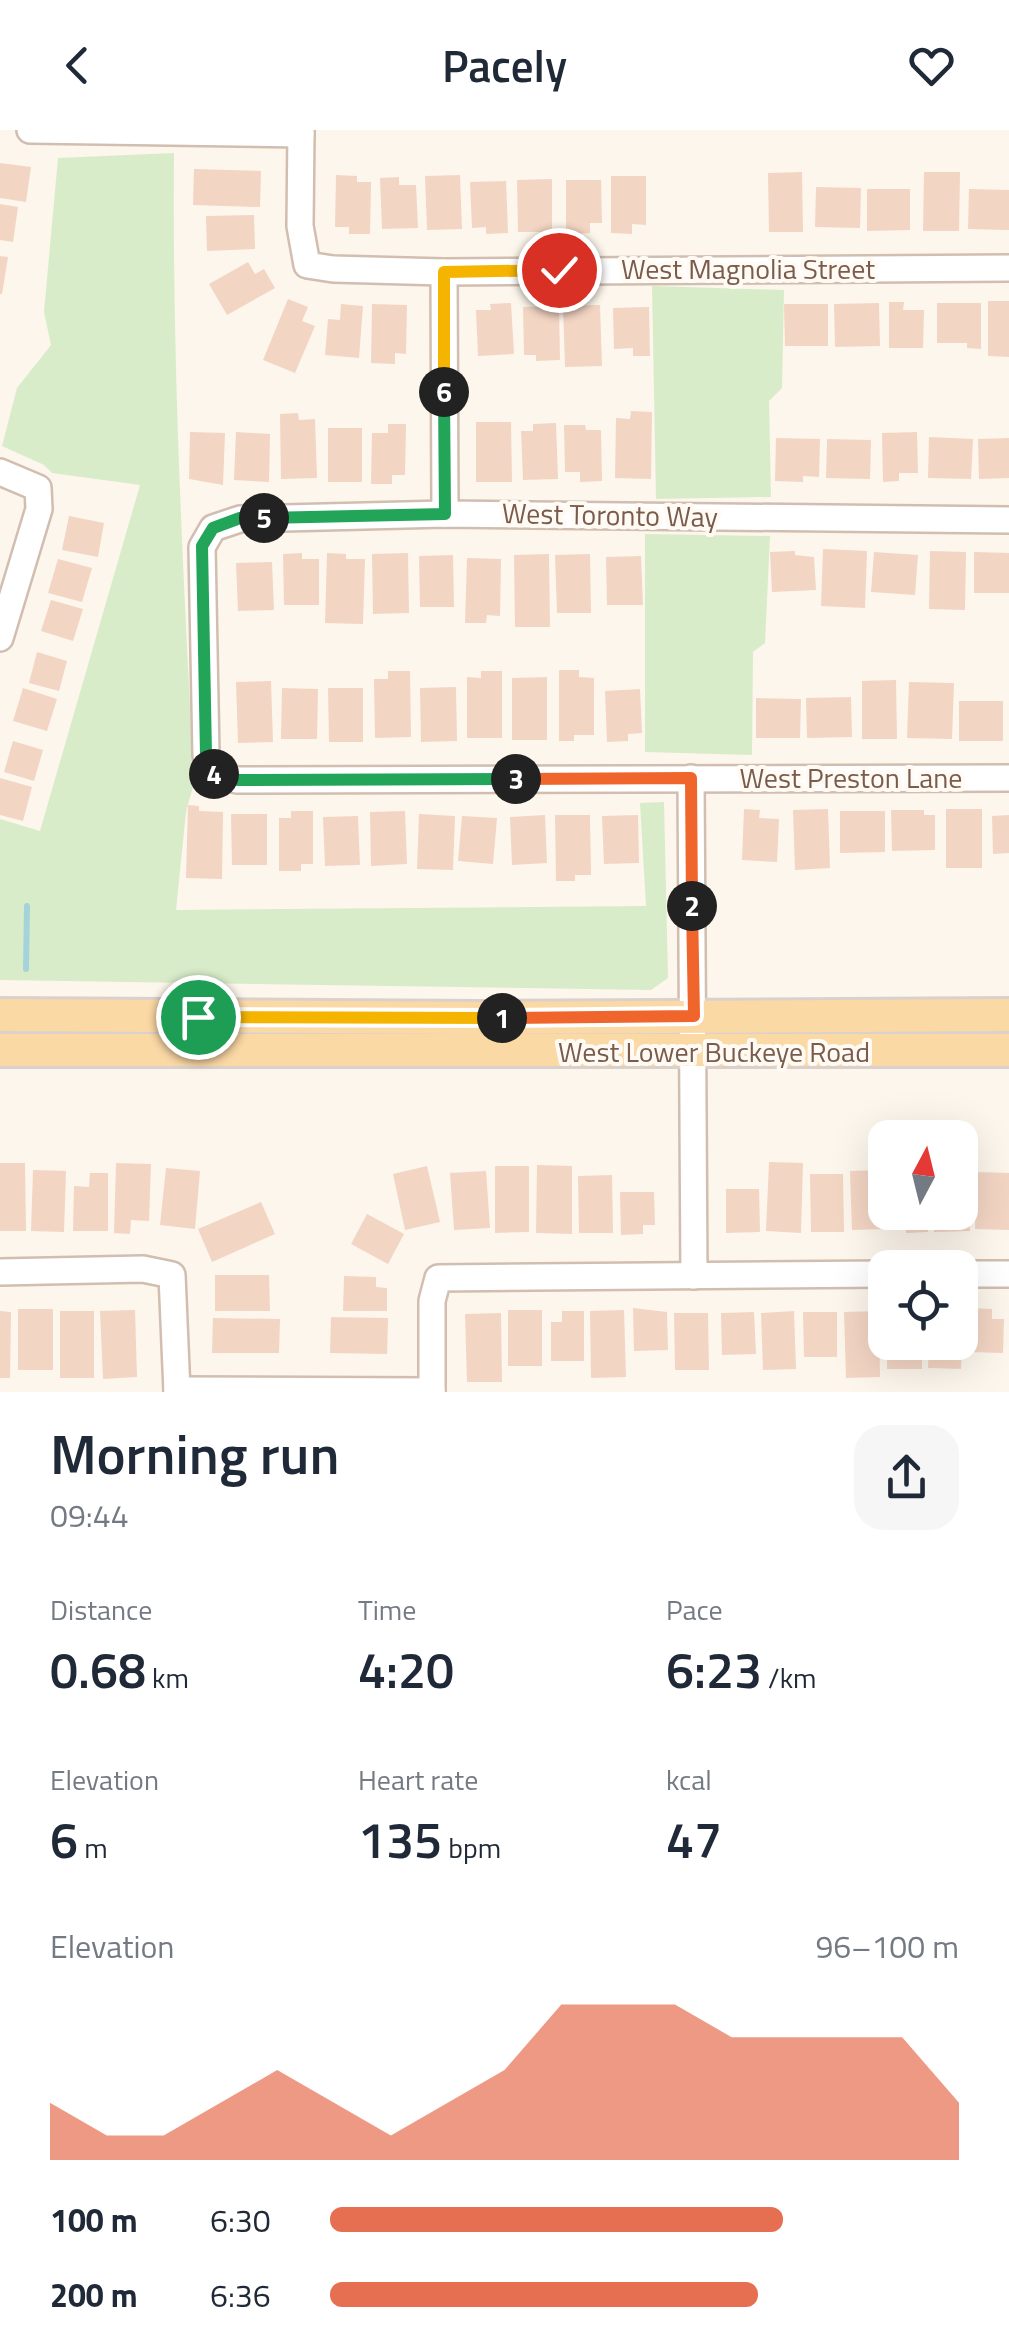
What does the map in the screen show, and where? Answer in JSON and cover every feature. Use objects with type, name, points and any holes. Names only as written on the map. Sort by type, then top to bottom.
[{"type":"main road","name":"West Lower Buckeye Road","points":[[0,1016],[1009,1014]]},
{"type":"main road","name":"West Lower Buckeye Road","points":[[0,1050],[1009,1050]]},
{"type":"street","points":[[30,130],[300,132]]},
{"type":"street","name":"West Magnolia Street","points":[[300,132],[300,226],[307,265],[444,272],[1009,268]]},
{"type":"street","points":[[444,272],[445,514]]},
{"type":"street","points":[[0,472],[38,488],[39,509],[0,638]]},
{"type":"street","name":"West Toronto Way","points":[[214,774],[206,755],[202,546],[213,528],[240,518],[445,514],[1009,520]]},
{"type":"street","name":"West Preston Lane","points":[[214,774],[238,780],[1009,778]]},
{"type":"street","points":[[691,778],[694,1276]]},
{"type":"street","points":[[0,1272],[143,1269],[172,1274],[177,1391],[432,1391],[432,1301],[438,1278],[868,1274]]},
{"type":"street","points":[[978,1274],[1009,1274]]},
{"type":"green space","points":[[174,153],[182,547],[194,783],[186,812],[176,910],[646,906],[640,803],[664,802],[668,978],[651,990],[0,980],[0,819],[40,831],[140,485],[52,473],[44,465],[2,446],[17,388],[51,345],[44,312],[58,158]]},
{"type":"green space","points":[[652,286],[784,290],[782,388],[769,401],[771,497],[656,499]]},
{"type":"green space","points":[[645,534],[770,536],[765,643],[753,652],[752,755],[645,752]]},
{"type":"building","points":[[0,163],[31,167],[26,202],[0,198]]},
{"type":"building","points":[[194,169],[261,171],[260,207],[193,205]]},
{"type":"building","points":[[802,172],[803,232],[769,232],[768,173]]},
{"type":"building","points":[[924,172],[960,172],[959,231],[923,231]]},
{"type":"building","points":[[336,175],[357,176],[357,182],[371,182],[370,234],[349,234],[349,227],[335,227]]},
{"type":"building","points":[[460,175],[462,229],[427,230],[425,176]]},
{"type":"building","points":[[611,176],[646,176],[646,225],[632,224],[632,234],[611,233]]},
{"type":"building","points":[[399,177],[399,185],[416,185],[418,228],[382,229],[380,178]]},
{"type":"building","points":[[552,179],[552,232],[518,232],[517,180]]},
{"type":"building","points":[[566,180],[601,180],[602,223],[590,223],[590,233],[566,234]]},
{"type":"building","points":[[506,181],[508,233],[486,234],[486,227],[472,228],[470,182]]},
{"type":"building","points":[[816,187],[861,188],[860,228],[815,227]]},
{"type":"building","points":[[867,189],[910,189],[910,230],[867,231]]},
{"type":"building","points":[[969,189],[1009,190],[1009,230],[968,229]]},
{"type":"building","points":[[0,204],[18,207],[13,242],[0,240]]},
{"type":"building","points":[[254,215],[255,249],[207,251],[206,216]]},
{"type":"building","points":[[0,256],[8,257],[2,294],[0,294]]},
{"type":"building","points":[[248,262],[255,274],[264,269],[275,288],[227,315],[209,284]]},
{"type":"building","points":[[288,299],[308,307],[302,321],[315,326],[295,373],[263,360]]},
{"type":"building","points":[[988,301],[1009,301],[1009,357],[988,356]]},
{"type":"building","points":[[889,302],[904,302],[903,310],[924,310],[923,348],[889,348]]},
{"type":"building","points":[[511,303],[514,354],[478,356],[476,310],[491,310],[490,304]]},
{"type":"building","points":[[879,303],[880,346],[835,347],[834,304]]},
{"type":"building","points":[[937,303],[981,303],[981,349],[967,348],[967,343],[937,343]]},
{"type":"building","points":[[341,304],[363,306],[359,358],[325,355],[328,319],[340,320]]},
{"type":"building","points":[[372,304],[407,305],[406,354],[395,353],[395,364],[371,363]]},
{"type":"building","points":[[784,304],[828,304],[828,346],[785,346]]},
{"type":"building","points":[[600,305],[602,366],[565,367],[563,306]]},
{"type":"building","points":[[559,306],[560,360],[536,361],[536,355],[524,355],[523,307]]},
{"type":"building","points":[[649,307],[650,356],[633,356],[633,348],[614,349],[613,308]]},
{"type":"building","points":[[631,411],[652,412],[651,479],[615,478],[616,418],[630,419]]},
{"type":"building","points":[[298,413],[299,420],[315,419],[317,478],[281,479],[280,414]]},
{"type":"building","points":[[476,422],[511,422],[512,482],[476,482]]},
{"type":"building","points":[[556,423],[558,479],[523,480],[521,431],[533,431],[533,424]]},
{"type":"building","points":[[388,424],[406,424],[405,475],[392,475],[392,484],[371,484],[372,433],[388,433]]},
{"type":"building","points":[[564,425],[601,430],[602,481],[580,482],[580,472],[565,472]]},
{"type":"building","points":[[328,428],[362,428],[362,482],[328,482]]},
{"type":"building","points":[[190,432],[225,433],[223,485],[189,479]]},
{"type":"building","points":[[236,432],[270,434],[269,482],[234,480]]},
{"type":"building","points":[[917,432],[918,473],[899,473],[899,481],[883,482],[882,433]]},
{"type":"building","points":[[929,437],[973,439],[971,479],[928,478]]},
{"type":"building","points":[[776,438],[820,439],[819,477],[803,476],[803,482],[775,481]]},
{"type":"building","points":[[1009,438],[1009,478],[979,479],[978,439]]},
{"type":"building","points":[[827,439],[871,440],[870,479],[826,478]]},
{"type":"building","points":[[69,516],[104,523],[98,557],[62,550]]},
{"type":"building","points":[[823,549],[867,551],[865,608],[821,606]]},
{"type":"building","points":[[795,551],[795,555],[814,557],[816,590],[772,592],[770,552]]},
{"type":"building","points":[[930,551],[966,552],[965,610],[929,609]]},
{"type":"building","points":[[874,552],[918,555],[915,595],[871,592]]},
{"type":"building","points":[[974,552],[1009,553],[1009,593],[974,593]]},
{"type":"building","points":[[302,553],[302,559],[319,559],[319,605],[284,605],[283,554]]},
{"type":"building","points":[[327,553],[365,559],[363,624],[325,623]]},
{"type":"building","points":[[408,553],[409,613],[373,614],[372,554]]},
{"type":"building","points":[[549,554],[550,627],[515,627],[514,555]]},
{"type":"building","points":[[590,554],[591,613],[557,613],[555,555]]},
{"type":"building","points":[[453,555],[454,607],[420,607],[419,556]]},
{"type":"building","points":[[641,556],[643,605],[607,605],[606,557]]},
{"type":"building","points":[[467,558],[501,559],[500,616],[487,615],[486,623],[465,623]]},
{"type":"building","points":[[58,559],[92,568],[82,602],[48,593]]},
{"type":"building","points":[[272,562],[274,610],[238,611],[236,563]]},
{"type":"building","points":[[51,600],[83,609],[73,641],[41,631]]},
{"type":"building","points":[[37,652],[67,661],[59,691],[29,683]]},
{"type":"building","points":[[559,670],[579,670],[579,677],[594,678],[594,735],[574,735],[574,741],[559,741]]},
{"type":"building","points":[[388,671],[410,671],[411,737],[375,738],[374,679],[388,679]]},
{"type":"building","points":[[481,671],[502,671],[502,738],[467,738],[467,677],[481,678]]},
{"type":"building","points":[[547,677],[547,740],[512,740],[512,678]]},
{"type":"building","points":[[896,680],[897,739],[862,739],[862,681]]},
{"type":"building","points":[[271,681],[273,742],[238,743],[236,682]]},
{"type":"building","points":[[909,682],[954,683],[952,739],[907,738]]},
{"type":"building","points":[[456,687],[457,741],[421,742],[420,688]]},
{"type":"building","points":[[23,688],[57,699],[47,731],[13,721]]},
{"type":"building","points":[[282,688],[318,689],[317,739],[281,739]]},
{"type":"building","points":[[328,688],[363,688],[363,742],[329,742]]},
{"type":"building","points":[[640,689],[642,733],[628,734],[628,741],[607,742],[605,691]]},
{"type":"building","points":[[851,697],[852,737],[807,738],[806,698]]},
{"type":"building","points":[[756,698],[801,699],[800,738],[756,738]]},
{"type":"building","points":[[959,701],[1003,701],[1003,741],[959,741]]},
{"type":"building","points":[[13,741],[43,750],[34,781],[4,772]]},
{"type":"building","points":[[0,778],[32,787],[23,821],[0,815]]},
{"type":"building","points":[[188,805],[199,806],[199,811],[223,812],[222,879],[186,878]]},
{"type":"building","points":[[744,809],[760,810],[759,818],[779,819],[777,862],[742,860]]},
{"type":"building","points":[[828,809],[830,868],[795,870],[793,810]]},
{"type":"building","points":[[946,809],[982,809],[982,868],[946,868]]},
{"type":"building","points":[[891,810],[924,810],[924,815],[935,815],[935,850],[892,851]]},
{"type":"building","points":[[291,811],[313,811],[313,864],[301,864],[301,871],[279,871],[279,818],[291,818]]},
{"type":"building","points":[[405,811],[407,864],[371,866],[370,812]]},
{"type":"building","points":[[840,811],[885,811],[885,852],[840,853]]},
{"type":"building","points":[[231,814],[267,814],[267,865],[232,865]]},
{"type":"building","points":[[419,814],[455,816],[453,870],[417,869]]},
{"type":"building","points":[[545,815],[547,863],[512,865],[510,817]]},
{"type":"building","points":[[555,815],[590,815],[591,875],[575,875],[575,881],[556,881]]},
{"type":"building","points":[[638,815],[639,863],[604,864],[602,816]]},
{"type":"building","points":[[1009,815],[1009,853],[993,854],[992,816]]},
{"type":"building","points":[[358,816],[360,865],[325,866],[323,817]]},
{"type":"building","points":[[462,816],[497,818],[493,864],[458,861]]},
{"type":"building","points":[[769,1162],[803,1163],[801,1233],[766,1231]]},
{"type":"building","points":[[0,1163],[25,1163],[26,1231],[0,1231]]},
{"type":"building","points":[[116,1163],[151,1164],[149,1221],[131,1220],[130,1234],[114,1233]]},
{"type":"building","points":[[537,1165],[572,1166],[572,1234],[536,1233]]},
{"type":"building","points":[[427,1166],[440,1222],[405,1230],[393,1174]]},
{"type":"building","points":[[495,1166],[529,1166],[529,1232],[495,1233]]},
{"type":"building","points":[[166,1168],[200,1171],[195,1229],[160,1225]]},
{"type":"building","points":[[33,1170],[66,1171],[64,1232],[31,1231]]},
{"type":"building","points":[[868,1170],[868,1230],[852,1230],[850,1171]]},
{"type":"building","points":[[486,1171],[490,1228],[454,1230],[450,1173]]},
{"type":"building","points":[[978,1172],[1009,1173],[1009,1230],[978,1229]]},
{"type":"building","points":[[90,1173],[108,1173],[108,1231],[73,1231],[74,1186],[89,1187]]},
{"type":"building","points":[[810,1174],[843,1174],[844,1232],[811,1232]]},
{"type":"building","points":[[612,1175],[613,1233],[579,1233],[578,1176]]},
{"type":"building","points":[[726,1189],[759,1189],[760,1232],[726,1233]]},
{"type":"building","points":[[620,1192],[654,1192],[655,1225],[643,1225],[643,1234],[621,1235]]},
{"type":"building","points":[[261,1202],[275,1234],[212,1262],[198,1229]]},
{"type":"building","points":[[367,1214],[404,1234],[388,1264],[351,1244]]},
{"type":"building","points":[[215,1275],[269,1275],[270,1311],[215,1311]]},
{"type":"building","points":[[344,1276],[376,1277],[376,1287],[387,1288],[387,1311],[343,1311]]},
{"type":"building","points":[[633,1308],[667,1312],[668,1350],[634,1351]]},
{"type":"building","points":[[978,1308],[992,1309],[992,1319],[1004,1319],[1003,1353],[978,1352]]},
{"type":"building","points":[[18,1309],[53,1309],[53,1370],[18,1370]]},
{"type":"building","points":[[135,1310],[137,1377],[103,1379],[100,1311]]},
{"type":"building","points":[[508,1310],[542,1310],[542,1366],[508,1366]]},
{"type":"building","points":[[624,1310],[626,1377],[591,1378],[590,1311]]},
{"type":"building","points":[[0,1311],[11,1312],[10,1378],[0,1378]]},
{"type":"building","points":[[60,1311],[94,1311],[94,1378],[60,1378]]},
{"type":"building","points":[[562,1311],[584,1311],[584,1361],[551,1361],[551,1322],[562,1322]]},
{"type":"building","points":[[794,1311],[796,1369],[763,1370],[761,1313]]},
{"type":"building","points":[[868,1311],[868,1360],[880,1360],[880,1377],[846,1378],[844,1312]]},
{"type":"building","points":[[754,1312],[756,1354],[722,1355],[721,1313]]},
{"type":"building","points":[[803,1312],[837,1312],[837,1357],[804,1357]]},
{"type":"building","points":[[501,1313],[502,1382],[467,1382],[465,1314]]},
{"type":"building","points":[[674,1313],[708,1313],[709,1370],[675,1370]]},
{"type":"building","points":[[331,1317],[388,1318],[387,1354],[330,1353]]},
{"type":"building","points":[[213,1318],[280,1319],[279,1353],[212,1353]]},
{"type":"building","points":[[887,1360],[922,1360],[922,1369],[887,1369]]},
{"type":"building","points":[[928,1360],[961,1360],[961,1369],[928,1368]]},
{"type":"waterway","points":[[26,969],[27,906]]},
{"type":"route","points":[[198,1017],[694,1016],[691,778],[238,780],[214,774],[206,755],[202,546],[213,528],[240,518],[445,514],[444,272],[559,270]]}]
